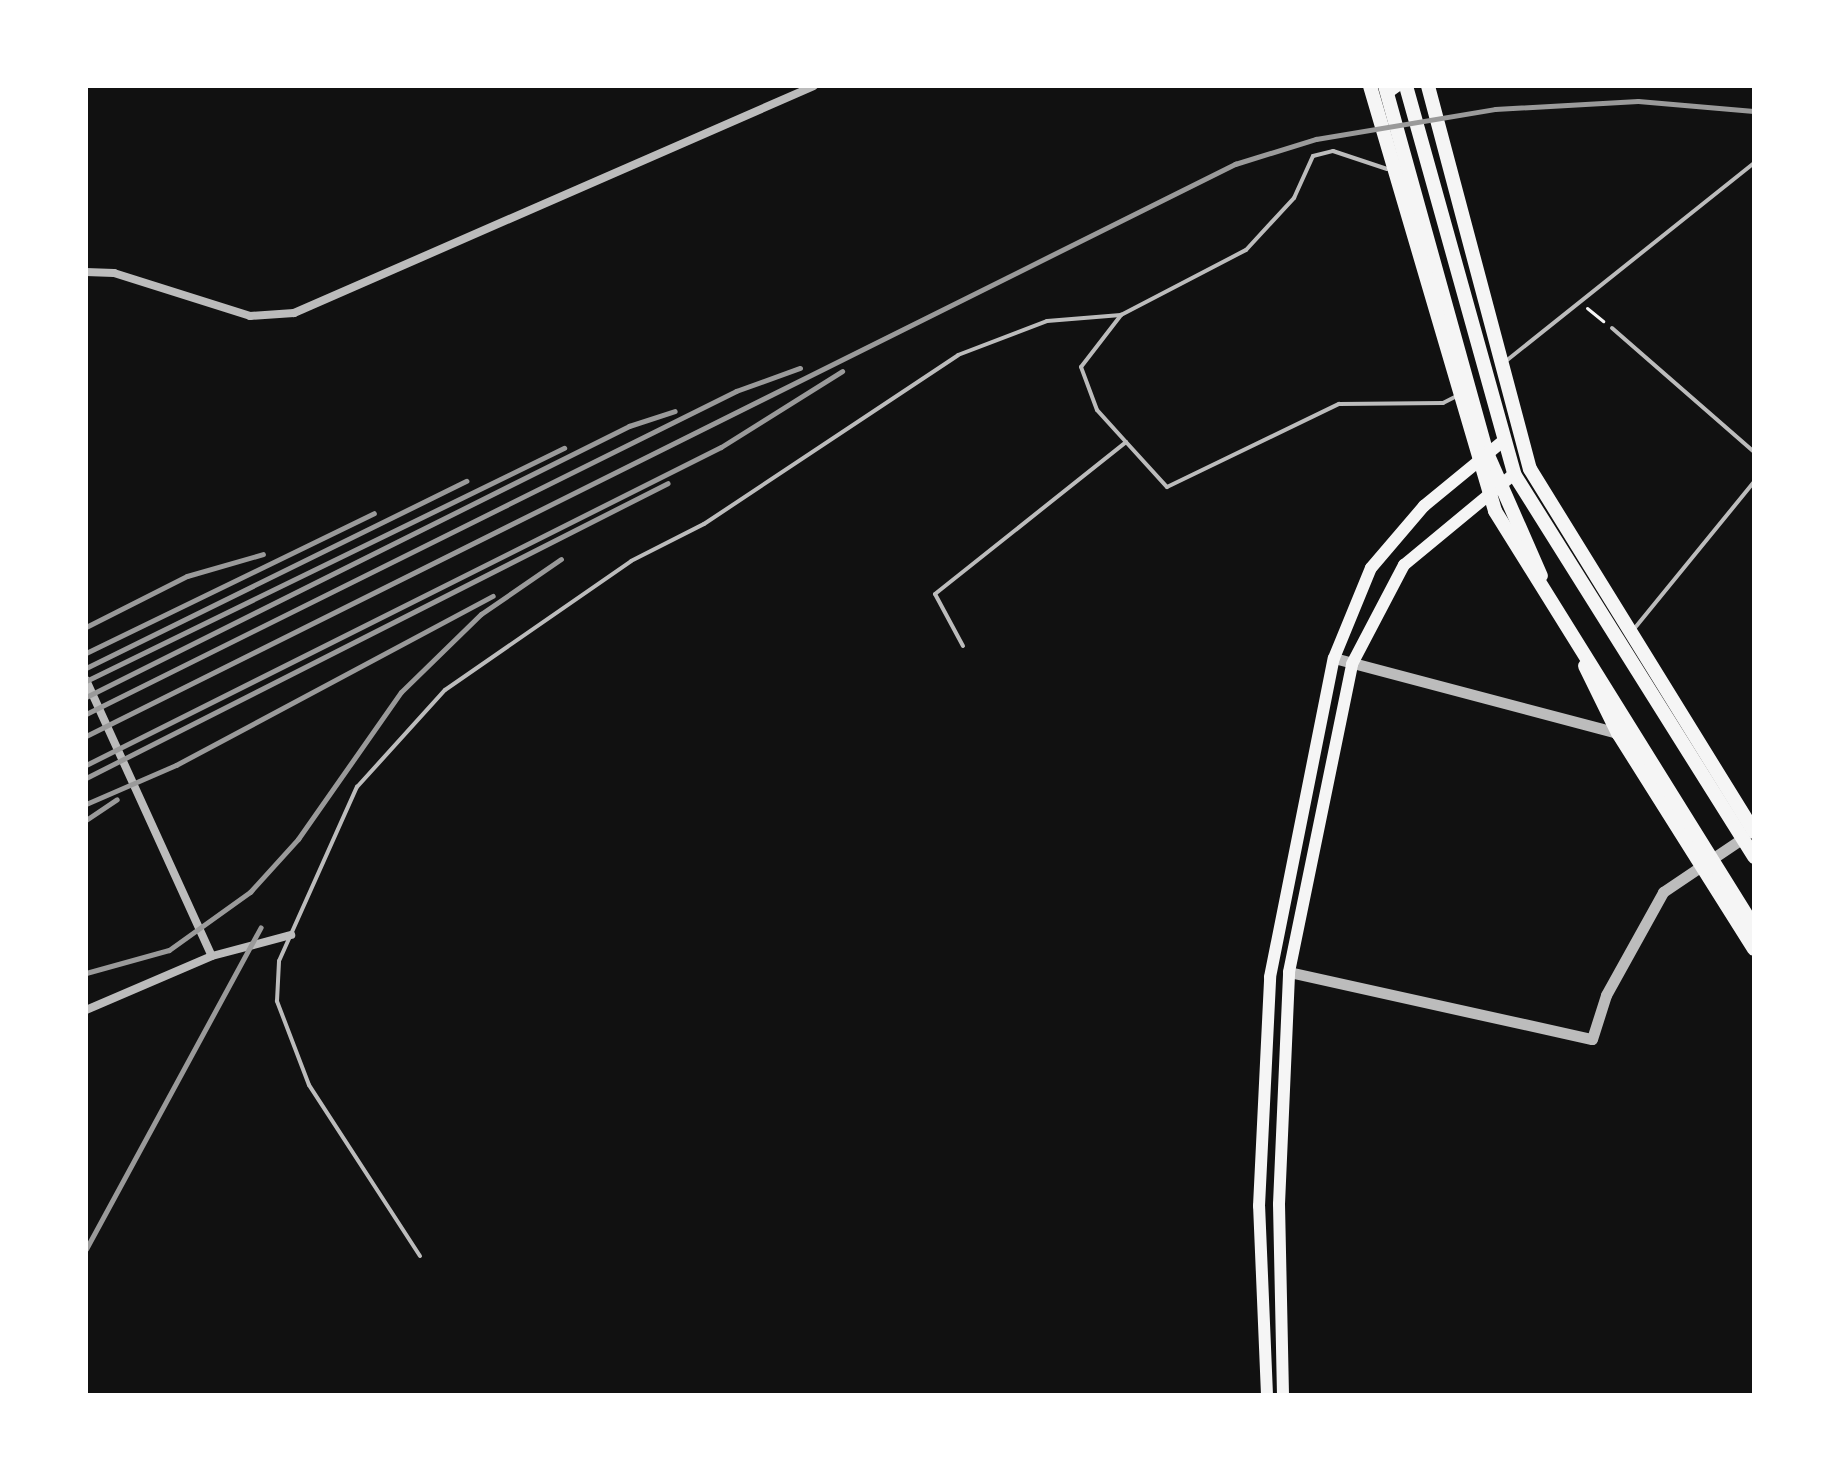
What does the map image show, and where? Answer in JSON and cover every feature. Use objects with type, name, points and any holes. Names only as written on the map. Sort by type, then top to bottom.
[{"type":"main road","points":[[1370,86],[1495,511],[1754,927]]},
{"type":"main road","points":[[1406,86],[1502,442],[1514,474],[1637,676],[1748,835]]},
{"type":"main road","points":[[1428,86],[1530,469],[1748,835],[1754,857]]},
{"type":"main road","points":[[1389,88],[1469,390],[1498,487],[1618,733],[1754,949]]},
{"type":"main road","points":[[1267,1395],[1259,1206],[1270,977],[1334,658],[1371,568],[1424,506],[1502,442]]},
{"type":"main road","points":[[1283,1395],[1279,1204],[1289,972],[1352,664],[1404,565],[1514,474]]},
{"type":"street","points":[[86,272],[114,273],[250,316],[294,313],[814,86]]},
{"type":"street","points":[[1334,658],[1618,733]]},
{"type":"street","points":[[86,680],[212,956]]},
{"type":"street","points":[[1289,972],[1592,1039],[1606,995],[1663,892],[1700,863],[1748,835]]},
{"type":"street","points":[[86,1010],[212,956],[291,935]]},
{"type":"lane","points":[[420,1256],[309,1085],[277,1001],[279,961],[357,787],[445,690],[631,561],[704,524],[958,355],[1047,321],[1121,315],[1246,250],[1294,198],[1313,156],[1333,151],[1387,169]]},
{"type":"lane","points":[[1486,379],[1578,301],[1754,163]]},
{"type":"lane","points":[[1121,315],[1081,367],[1097,410],[1167,487],[1339,404],[1443,403],[1469,390]]},
{"type":"lane","points":[[1612,328],[1754,452]]},
{"type":"lane","points":[[963,646],[935,594],[1126,442]]},
{"type":"lane","points":[[1637,676],[1627,641],[1754,482]]},
{"type":"path","points":[[1578,301],[1612,328]]},
{"type":"railway","points":[[86,736],[1235,164],[1316,139],[1495,109],[1638,101],[1754,111]]},
{"type":"railway","points":[[86,714],[736,391],[800,368]]},
{"type":"railway","points":[[86,765],[721,447],[842,371]]},
{"type":"railway","points":[[86,697],[629,426],[675,411]]},
{"type":"railway","points":[[86,681],[564,448]]},
{"type":"railway","points":[[86,668],[466,481]]},
{"type":"railway","points":[[86,778],[668,483]]},
{"type":"railway","points":[[86,653],[374,513]]},
{"type":"railway","points":[[86,627],[187,576],[263,554]]},
{"type":"railway","points":[[86,973],[169,950],[250,892],[298,839],[401,692],[481,614],[561,559]]},
{"type":"railway","points":[[86,804],[176,765],[493,596]]},
{"type":"railway","points":[[86,820],[117,799]]},
{"type":"railway","points":[[86,1249],[261,927]]}]
